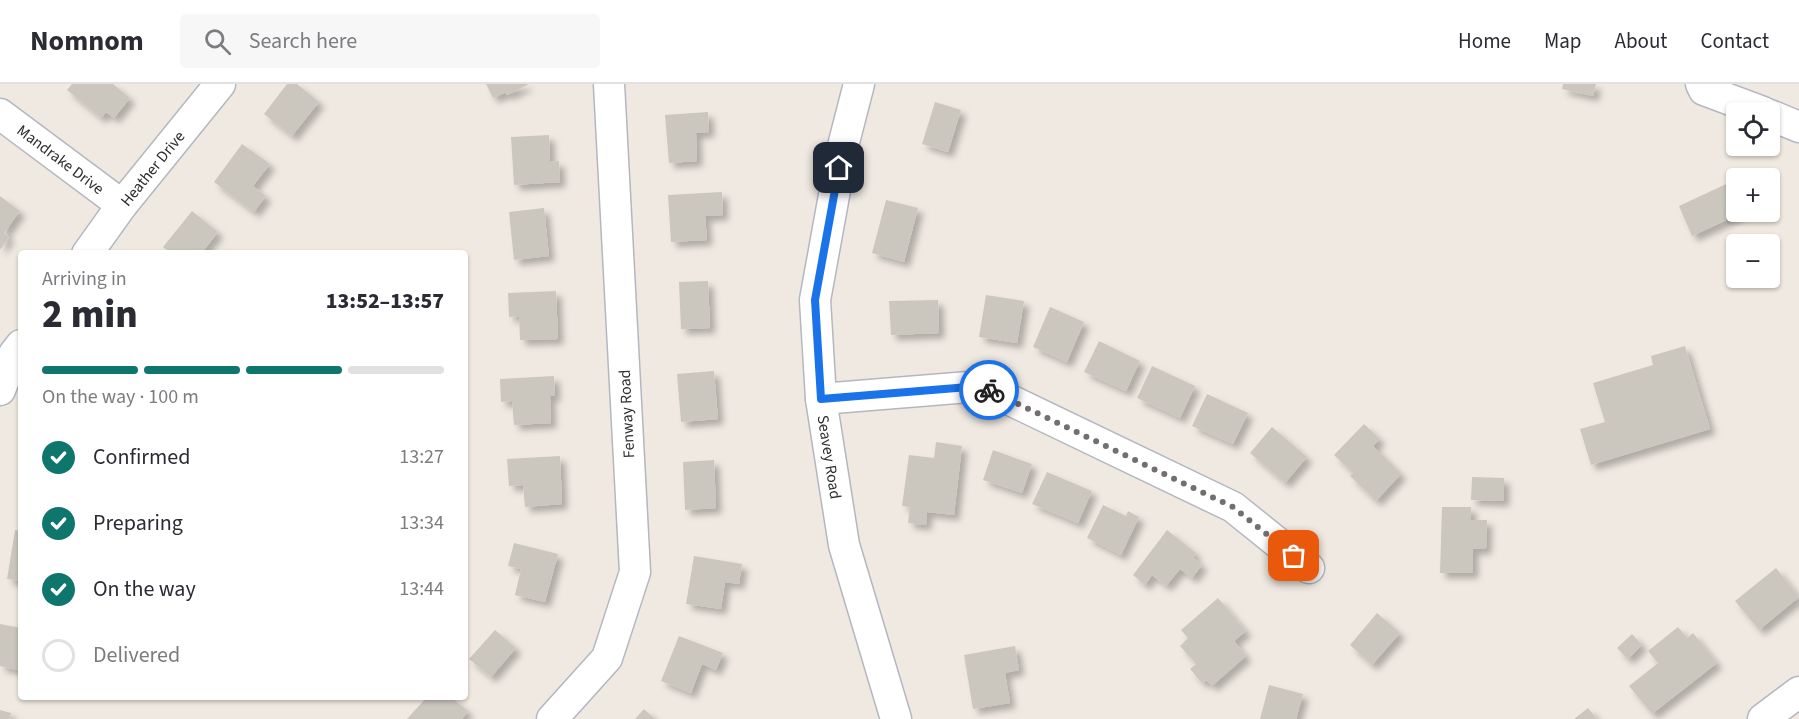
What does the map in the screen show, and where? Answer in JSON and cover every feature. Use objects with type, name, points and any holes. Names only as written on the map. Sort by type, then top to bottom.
[{"type":"street","name":"Heather Drive","points":[[90,250],[122,205],[220,84]]},
{"type":"street","name":"Fenway Road","points":[[552,719],[607,658],[635,572],[609,84]]},
{"type":"street","name":"Seavey Road","points":[[860,84],[843,146],[815,300],[821,399],[844,545],[896,719]]},
{"type":"street","points":[[1704,86],[1740,102]]},
{"type":"street","name":"Mandrake Drive","points":[[0,114],[122,205]]},
{"type":"street","points":[[1780,119],[1799,127]]},
{"type":"street","points":[[0,390],[18,349]]},
{"type":"street","points":[[821,399],[981,386],[1233,507],[1309,568]]},
{"type":"street","points":[[1763,719],[1799,692]]},
{"type":"building","points":[[72,84],[113,84],[130,98],[114,118],[106,112],[101,118],[67,90]]},
{"type":"building","points":[[287,84],[297,84],[319,102],[292,136],[264,114]]},
{"type":"building","points":[[486,84],[529,84],[507,95],[506,92],[493,98]]},
{"type":"building","points":[[1563,84],[1596,84],[1593,96],[1562,89]]},
{"type":"building","points":[[935,102],[961,110],[948,152],[922,144]]},
{"type":"building","points":[[708,112],[709,132],[696,133],[697,161],[669,163],[665,115]]},
{"type":"building","points":[[549,135],[550,162],[559,161],[560,182],[514,185],[511,137]]},
{"type":"building","points":[[242,144],[270,164],[253,186],[266,196],[254,212],[214,182]]},
{"type":"building","points":[[1726,184],[1726,220],[1692,236],[1679,206]]},
{"type":"building","points":[[722,192],[723,215],[705,216],[707,240],[671,242],[668,195]]},
{"type":"building","points":[[0,196],[20,211],[4,233],[9,237],[0,250]]},
{"type":"building","points":[[886,200],[918,208],[904,262],[872,253]]},
{"type":"building","points":[[544,208],[549,256],[514,260],[509,212]]},
{"type":"building","points":[[192,211],[218,232],[204,250],[167,250],[163,247]]},
{"type":"building","points":[[708,281],[710,328],[681,329],[679,282]]},
{"type":"building","points":[[556,291],[558,339],[520,340],[519,316],[509,317],[508,293]]},
{"type":"building","points":[[986,295],[1024,301],[1017,343],[979,337]]},
{"type":"building","points":[[938,300],[939,333],[891,335],[889,301]]},
{"type":"building","points":[[1050,307],[1084,322],[1067,362],[1033,347]]},
{"type":"building","points":[[1099,341],[1140,361],[1126,391],[1084,372]]},
{"type":"building","points":[[1685,346],[1710,429],[1591,465],[1580,429],[1605,422],[1593,383],[1653,365],[1651,356]]},
{"type":"building","points":[[1152,366],[1195,386],[1180,418],[1137,398]]},
{"type":"building","points":[[714,371],[718,419],[681,422],[677,374]]},
{"type":"building","points":[[554,376],[555,396],[550,396],[551,423],[514,425],[512,401],[501,402],[500,379]]},
{"type":"building","points":[[1207,394],[1248,413],[1233,444],[1192,426]]},
{"type":"building","points":[[1364,424],[1380,439],[1373,446],[1401,474],[1376,501],[1350,476],[1353,473],[1334,455]]},
{"type":"building","points":[[1272,427],[1307,457],[1285,483],[1250,453]]},
{"type":"building","points":[[936,442],[962,446],[954,515],[927,512],[926,525],[908,523],[910,507],[902,506],[909,455],[934,458]]},
{"type":"building","points":[[993,450],[1032,464],[1022,493],[983,480]]},
{"type":"building","points":[[560,456],[562,504],[525,507],[523,485],[509,486],[507,459]]},
{"type":"building","points":[[714,460],[716,508],[685,510],[683,462]]},
{"type":"building","points":[[1047,472],[1092,491],[1078,523],[1032,504]]},
{"type":"building","points":[[1472,477],[1504,478],[1504,501],[1471,500]]},
{"type":"building","points":[[1103,505],[1126,516],[1128,511],[1139,517],[1121,555],[1087,538]]},
{"type":"building","points":[[1442,507],[1471,507],[1471,520],[1487,520],[1486,549],[1473,549],[1473,573],[1440,573]]},
{"type":"building","points":[[15,530],[18,530],[18,581],[7,579]]},
{"type":"building","points":[[1167,530],[1196,553],[1193,557],[1202,565],[1192,578],[1180,569],[1166,586],[1152,575],[1145,585],[1133,575]]},
{"type":"building","points":[[514,543],[558,554],[545,602],[515,595],[521,569],[508,566]]},
{"type":"building","points":[[694,556],[742,564],[739,584],[725,582],[721,609],[686,604]]},
{"type":"building","points":[[1776,568],[1799,597],[1759,630],[1735,601]]},
{"type":"building","points":[[1218,598],[1246,631],[1234,641],[1246,656],[1212,686],[1206,680],[1202,683],[1190,669],[1196,664],[1180,646],[1188,638],[1181,630]]},
{"type":"building","points":[[1377,613],[1400,633],[1372,665],[1350,645]]},
{"type":"building","points":[[0,624],[18,627],[18,670],[0,666]]},
{"type":"building","points":[[1678,627],[1687,638],[1693,633],[1717,663],[1652,714],[1629,686],[1658,663],[1648,651]]},
{"type":"building","points":[[495,630],[516,648],[491,677],[469,659]]},
{"type":"building","points":[[1632,634],[1642,645],[1628,659],[1617,648]]},
{"type":"building","points":[[679,636],[723,653],[716,670],[702,664],[691,693],[661,681]]},
{"type":"building","points":[[1015,646],[1019,670],[1005,673],[1010,703],[973,709],[964,655]]},
{"type":"building","points":[[1269,685],[1303,694],[1296,719],[1260,719]]},
{"type":"building","points":[[424,700],[454,700],[468,711],[462,719],[407,719]]},
{"type":"building","points":[[1588,708],[1597,719],[1574,719]]},
{"type":"building","points":[[644,709],[655,719],[635,719]]},
{"type":"building","points":[[0,710],[11,713],[9,719],[0,719]]},
{"type":"way so far","points":[[989,390],[1233,507],[1294,556]]},
{"type":"route","points":[[839,168],[815,300],[821,399],[981,386],[989,390]]}]
